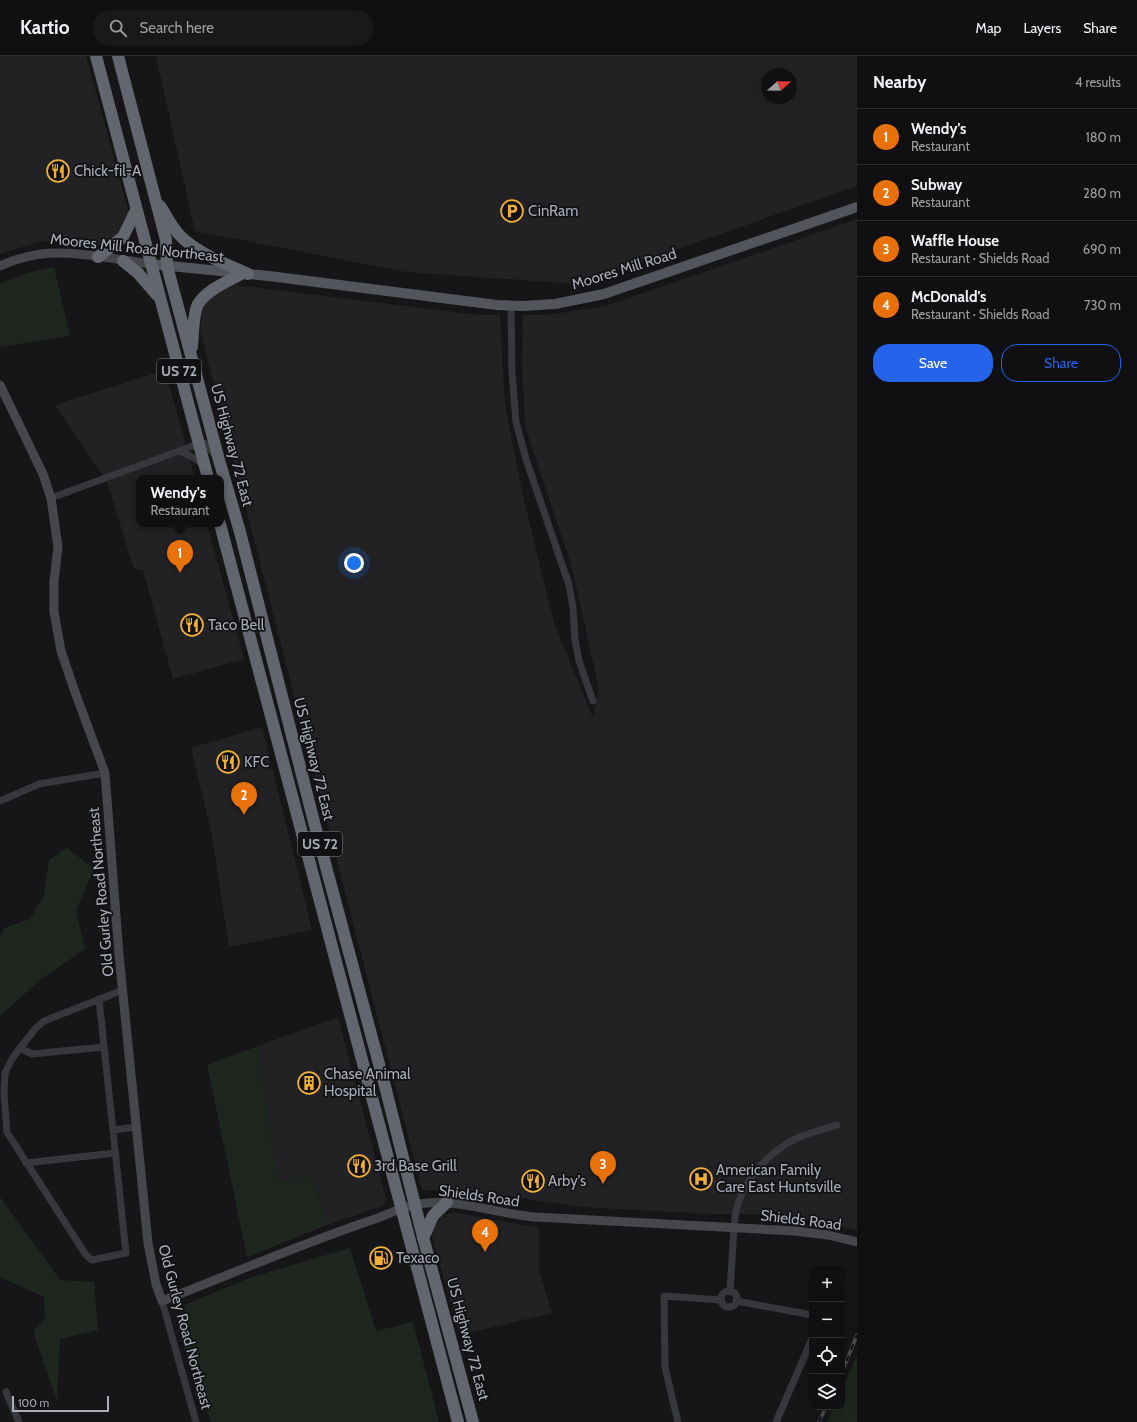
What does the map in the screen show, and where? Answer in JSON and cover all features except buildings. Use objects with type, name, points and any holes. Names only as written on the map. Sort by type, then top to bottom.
[{"type":"highway","name":"US 72","points":[[96,56],[206,472]]},
{"type":"highway","name":"US 72","points":[[118,56],[166,240],[167,266]]},
{"type":"highway","points":[[156,200],[166,214],[173,228],[186,241],[204,253],[245,274]]},
{"type":"highway","points":[[98,257],[123,238],[136,210]]},
{"type":"highway","points":[[123,261],[138,273],[160,299]]},
{"type":"highway","name":"US Highway 72 East","points":[[167,266],[223,475]]},
{"type":"highway","points":[[191,354],[194,324],[198,305],[205,295],[214,288],[245,274]]},
{"type":"highway","name":"US Highway 72 East","points":[[224,477],[240,532],[314,822],[473,1422]]},
{"type":"highway","name":"US Highway 72 East","points":[[221,527],[400,1209],[458,1422]]},
{"type":"highway","points":[[423,1237],[428,1230],[429,1223],[434,1215],[447,1202]]},
{"type":"main road","name":"Moores Mill Road","points":[[245,274],[459,300],[511,305],[555,304],[604,294],[857,207]]},
{"type":"main road","name":"Moores Mill Road Northeast","points":[[151,264],[245,274]]},
{"type":"street","name":"Moores Mill Road Northeast","points":[[0,266],[14,260],[41,254],[64,253],[151,264]]},
{"type":"street","points":[[511,305],[512,367],[516,422],[526,459],[569,585],[579,661],[593,700]]},
{"type":"street","name":"Old Gurley Road Northeast","points":[[0,385],[40,468],[51,498],[58,547],[54,581],[54,612],[60,643],[75,692],[105,773],[123,990],[148,1243],[156,1284],[196,1422]]},
{"type":"street","points":[[51,498],[198,444],[205,443],[219,460]]},
{"type":"street","points":[[180,451],[196,459],[206,472]]},
{"type":"street","points":[[0,801],[39,784],[105,773]]},
{"type":"street","points":[[99,999],[126,1253],[92,1260],[86,1256],[7,1132],[4,1094],[5,1073],[12,1059],[20,1048],[35,1029],[44,1021],[99,999],[123,990]]},
{"type":"street","points":[[20,1048],[32,1054],[104,1046]]},
{"type":"street","points":[[730,1292],[734,1228],[737,1207],[749,1181],[767,1159],[794,1140],[837,1126]]},
{"type":"street","points":[[113,1130],[137,1127]]},
{"type":"street","points":[[26,1163],[115,1153]]},
{"type":"street","name":"Shields Road","points":[[162,1301],[349,1228],[400,1209],[424,1203],[447,1202],[535,1218],[795,1231],[828,1235],[857,1242]]},
{"type":"street","points":[[721,1300],[724,1293],[730,1292],[735,1296],[736,1301]]},
{"type":"street","points":[[676,1421],[665,1367],[664,1296],[721,1300]]},
{"type":"street","points":[[721,1300],[722,1304],[727,1307],[734,1305],[736,1301]]},
{"type":"street","points":[[736,1301],[809,1315]]},
{"type":"street","points":[[776,1422],[809,1346]]},
{"type":"street","points":[[6,1392],[19,1422]]},
{"type":"shaded area","points":[[0,56],[86,56],[129,213],[124,233],[104,245],[42,241],[0,254]]},
{"type":"shaded area","points":[[156,56],[857,56],[857,186],[578,284],[406,272],[195,231]]},
{"type":"shaded area","points":[[857,219],[857,1230],[790,1215],[712,1214],[580,1207],[479,1192],[422,1190],[200,330],[204,298],[235,285],[477,315],[500,315],[505,405],[523,496],[554,623],[593,718],[599,689],[579,599],[570,561],[525,426],[522,364],[523,315],[547,315],[606,306]]},
{"type":"shaded area","points":[[54,267],[70,336],[0,347],[0,283],[27,273]]},
{"type":"shaded area","points":[[165,370],[194,475],[136,475],[136,527],[208,527],[244,659],[173,679],[143,570],[134,569],[107,482],[55,405]]},
{"type":"shaded area","points":[[262,727],[312,930],[229,947],[212,836],[191,748]]},
{"type":"shaded area","points":[[67,848],[94,869],[76,910],[85,949],[40,980],[0,1016],[0,938],[4,928],[30,919],[44,895],[49,860]]},
{"type":"shaded area","points":[[338,1017],[386,1199],[383,1206],[327,1225],[313,1177],[279,1182],[274,1158],[258,1046]]},
{"type":"shaded area","points":[[258,1046],[274,1158],[279,1182],[313,1177],[327,1225],[247,1257],[207,1065]]},
{"type":"shaded area","points":[[0,1197],[60,1280],[94,1282],[98,1330],[60,1339],[57,1401],[33,1331],[45,1319],[44,1297],[0,1277]]},
{"type":"shaded area","points":[[453,1212],[539,1228],[539,1270],[552,1313],[460,1335],[432,1237],[435,1225],[442,1216]]},
{"type":"shaded area","points":[[350,1248],[376,1331],[413,1322],[439,1422],[211,1422],[184,1349],[177,1318],[186,1304],[252,1277]]},
{"type":"shaded area","points":[[857,1355],[857,1422],[827,1422],[833,1410],[845,1410],[845,1383]]},
{"type":"railway","points":[[845,1365],[857,1335]]},
{"type":"railway","points":[[819,1422],[825,1410]]},
{"type":"place","name":"Chick-fil-A","points":[[58,171]]},
{"type":"place","name":"CinRam","points":[[512,211]]},
{"type":"place","name":"Wendy's","points":[[180,573]]},
{"type":"place","name":"Taco Bell","points":[[192,625]]},
{"type":"place","name":"KFC","points":[[228,762]]},
{"type":"place","name":"Subway","points":[[244,815]]},
{"type":"place","name":"Chase Animal Hospital","points":[[309,1083]]},
{"type":"place","name":"3rd Base Grill","points":[[359,1166]]},
{"type":"place","name":"American Family Care East Huntsville","points":[[701,1179]]},
{"type":"place","name":"Arby's","points":[[533,1181]]},
{"type":"place","name":"Waffle House","points":[[603,1184]]},
{"type":"place","name":"McDonald's","points":[[485,1252]]},
{"type":"place","name":"Texaco","points":[[381,1258]]}]
